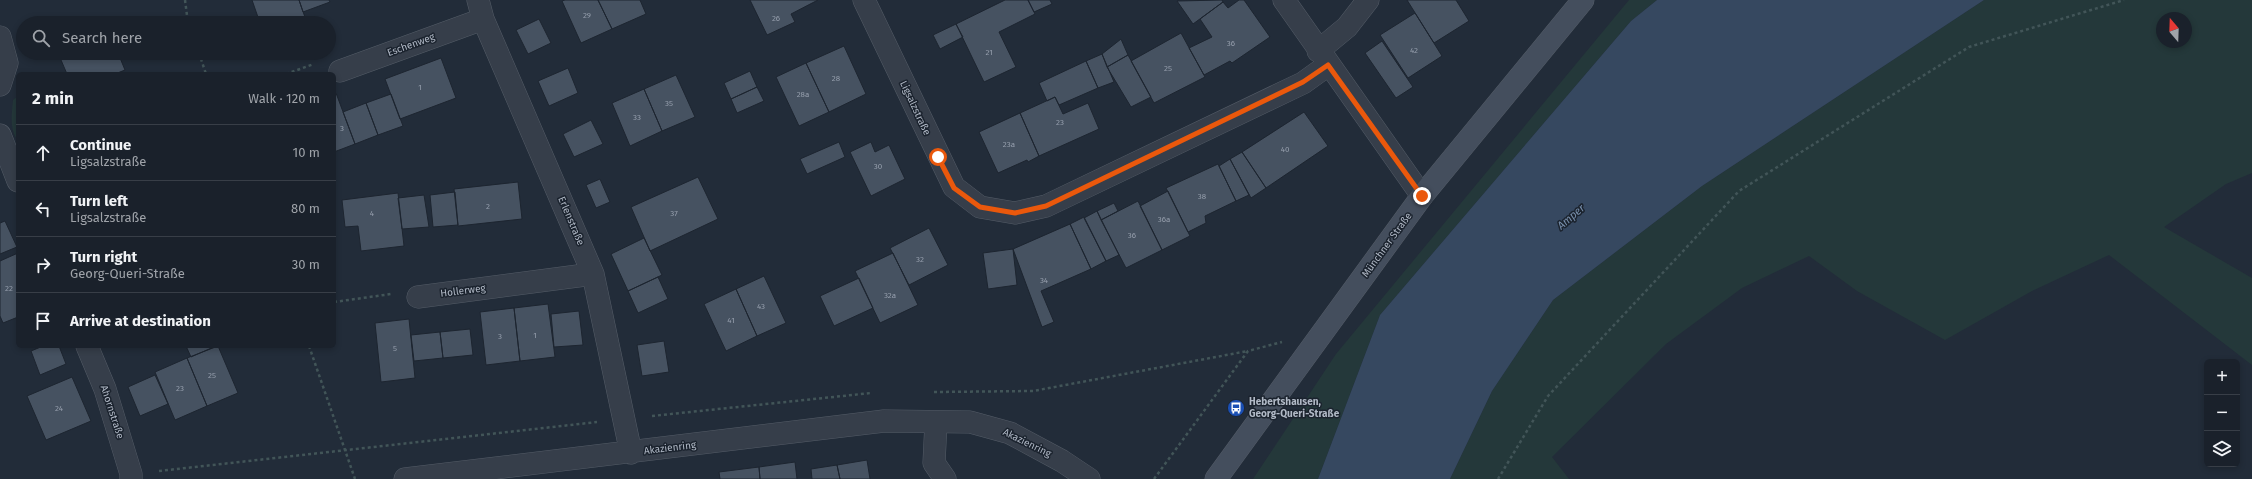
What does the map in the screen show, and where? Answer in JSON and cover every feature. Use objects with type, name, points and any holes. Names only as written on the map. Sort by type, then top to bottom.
[{"type":"main road","name":"Münchner Straße","points":[[1216,479],[1422,196],[1583,0]]},
{"type":"street","name":"Ligsalzstraße","points":[[864,0],[954,188],[980,207],[1015,213],[1046,206],[1303,82],[1368,0]]},
{"type":"street","points":[[1284,0],[1323,58],[1422,196]]},
{"type":"street","name":"Eschenweg","points":[[340,70],[481,9]]},
{"type":"street","name":"Erlenstraße","points":[[481,9],[594,274],[631,453]]},
{"type":"street","points":[[0,37],[7,63],[0,85]]},
{"type":"street","points":[[0,135],[16,176]]},
{"type":"street","name":"Hollerweg","points":[[418,297],[594,274]]},
{"type":"street","name":"Ahornstraße","points":[[88,348],[105,390],[131,474],[131,479]]},
{"type":"street","name":"Akazienring","points":[[405,479],[884,422],[970,422],[1010,433],[1062,461],[1089,479]]},
{"type":"street","points":[[936,422],[934,463],[946,479]]},
{"type":"path","points":[[185,0],[187,16]]},
{"type":"path","points":[[1498,479],[1548,396],[1739,191],[1969,47],[2124,0]]},
{"type":"path","points":[[201,60],[205,72]]},
{"type":"path","points":[[336,302],[408,291],[418,297]]},
{"type":"path","points":[[310,348],[355,479]]},
{"type":"green space","points":[[1629,0],[1657,0],[1631,21],[1380,315],[1318,479],[1253,479],[1336,354]]},
{"type":"green space","points":[[1984,0],[2252,0],[2252,173],[2226,184],[2164,227],[2252,278],[2252,365],[2109,255],[2032,291],[1945,340],[1857,291],[1809,256],[1742,288],[1666,344],[1552,457],[1569,479],[1450,479],[1492,391],[1553,300],[1702,186]]},
{"type":"green space","points":[[16,98],[16,137],[12,127],[13,100]]},
{"type":"water","name":"Amper","points":[[1657,0],[1984,0],[1702,186],[1553,300],[1492,391],[1450,479],[1318,479],[1380,315],[1631,21]]},
{"type":"building","points":[[252,0],[299,0],[305,16],[258,16]]},
{"type":"building","points":[[299,0],[329,0],[330,2],[303,12]]},
{"type":"building","points":[[598,0],[612,29],[581,43],[562,1]]},
{"type":"building","points":[[598,0],[640,0],[646,14],[612,29]]},
{"type":"building","points":[[750,0],[818,0],[791,14],[795,22],[767,35]]},
{"type":"building","points":[[1005,0],[1028,0],[1035,14],[999,32],[1016,67],[984,82],[956,24]]},
{"type":"building","points":[[1028,0],[1050,0],[1052,4],[1034,12]]},
{"type":"building","points":[[1222,0],[1223,2],[1193,24],[1177,1]]},
{"type":"building","points":[[1239,0],[1244,0],[1270,37],[1232,63],[1230,61],[1204,75],[1189,48],[1212,37],[1200,19],[1223,2],[1228,8]]},
{"type":"building","points":[[1407,0],[1456,0],[1469,21],[1434,43]]},
{"type":"building","points":[[1415,13],[1442,56],[1408,78],[1380,35]]},
{"type":"building","points":[[539,19],[551,43],[528,54],[516,30]]},
{"type":"building","points":[[956,24],[963,37],[940,49],[933,35]]},
{"type":"building","points":[[1181,33],[1205,77],[1154,103],[1131,61]]},
{"type":"building","points":[[1121,39],[1128,55],[1107,67],[1102,54]]},
{"type":"building","points":[[1382,41],[1413,87],[1396,98],[1365,53]]},
{"type":"building","points":[[844,46],[866,94],[829,112],[806,63]]},
{"type":"building","points":[[1102,54],[1114,82],[1098,88],[1086,61]]},
{"type":"building","points":[[1128,55],[1151,97],[1131,107],[1107,67]]},
{"type":"building","points":[[441,58],[456,98],[400,119],[385,79]]},
{"type":"building","points":[[61,60],[121,60],[125,70],[120,72],[66,72]]},
{"type":"building","points":[[1086,61],[1098,88],[1059,105],[1055,97],[1047,101],[1039,83]]},
{"type":"building","points":[[806,63],[829,112],[799,126],[776,77]]},
{"type":"building","points":[[568,68],[578,93],[549,106],[538,81]]},
{"type":"building","points":[[750,71],[757,87],[731,99],[724,83]]},
{"type":"building","points":[[676,75],[695,117],[662,131],[644,89]]},
{"type":"building","points":[[757,87],[764,101],[737,113],[731,99]]},
{"type":"building","points":[[644,89],[662,131],[630,146],[612,103]]},
{"type":"building","points":[[336,93],[355,144],[336,151]]},
{"type":"building","points":[[391,94],[403,126],[378,135],[366,103]]},
{"type":"building","points":[[1055,97],[1063,114],[1088,103],[1099,129],[1039,156],[1020,113]]},
{"type":"building","points":[[366,103],[378,135],[355,144],[343,112]]},
{"type":"building","points":[[1304,112],[1328,146],[1266,188],[1242,152]]},
{"type":"building","points":[[1020,113],[1039,156],[1028,162],[1027,160],[998,173],[979,132]]},
{"type":"building","points":[[591,120],[603,144],[574,157],[563,134]]},
{"type":"building","points":[[839,142],[845,157],[807,174],[800,159]]},
{"type":"building","points":[[871,142],[875,152],[889,145],[905,179],[871,196],[850,152]]},
{"type":"building","points":[[1242,152],[1266,188],[1251,198],[1230,159]]},
{"type":"building","points":[[1230,159],[1249,195],[1236,201],[1219,166]]},
{"type":"building","points":[[1218,164],[1236,201],[1205,216],[1206,223],[1188,232],[1166,188]]},
{"type":"building","points":[[698,177],[718,219],[650,251],[631,207]]},
{"type":"building","points":[[600,179],[610,202],[596,208],[586,185]]},
{"type":"building","points":[[518,182],[522,219],[458,226],[454,189]]},
{"type":"building","points":[[1168,191],[1190,236],[1162,250],[1140,206]]},
{"type":"building","points":[[455,192],[458,225],[433,227],[430,195]]},
{"type":"building","points":[[398,193],[404,246],[361,251],[358,226],[345,227],[342,200]]},
{"type":"building","points":[[424,195],[429,227],[402,229],[398,198]]},
{"type":"building","points":[[1138,201],[1162,250],[1126,268],[1101,220]]},
{"type":"building","points":[[1114,203],[1118,211],[1101,220],[1097,211]]},
{"type":"building","points":[[1097,211],[1119,255],[1106,261],[1084,218]]},
{"type":"building","points":[[1084,217],[1106,261],[1091,269],[1070,224]]},
{"type":"building","points":[[5,221],[16,247],[0,254],[0,223]]},
{"type":"building","points":[[1070,224],[1091,269],[1041,291],[1054,322],[1042,327],[1013,249]]},
{"type":"building","points":[[929,228],[948,265],[909,285],[890,248]]},
{"type":"building","points":[[644,238],[662,275],[628,291],[611,254]]},
{"type":"building","points":[[1013,249],[1017,285],[988,289],[983,253]]},
{"type":"building","points":[[893,253],[918,305],[880,323],[855,271]]},
{"type":"building","points":[[16,254],[16,318],[3,323],[0,316],[0,261]]},
{"type":"building","points":[[764,276],[786,323],[757,336],[736,289]]},
{"type":"building","points":[[658,277],[668,299],[638,313],[628,291]]},
{"type":"building","points":[[859,278],[873,308],[834,326],[820,296]]},
{"type":"building","points":[[736,289],[757,336],[726,351],[704,304]]},
{"type":"building","points":[[548,304],[555,357],[520,361],[514,308]]},
{"type":"building","points":[[514,308],[520,361],[486,365],[480,312]]},
{"type":"building","points":[[579,311],[583,345],[554,347],[551,314]]},
{"type":"building","points":[[409,319],[415,378],[381,382],[375,323]]},
{"type":"building","points":[[470,329],[473,355],[443,358],[440,332]]},
{"type":"building","points":[[440,332],[443,358],[414,361],[411,335]]},
{"type":"building","points":[[664,341],[669,372],[642,376],[637,345]]},
{"type":"building","points":[[38,348],[60,348],[66,364],[40,375],[31,351]]},
{"type":"building","points":[[187,348],[211,348],[191,357]]},
{"type":"building","points":[[213,348],[219,348],[238,393],[207,406],[187,358]]},
{"type":"building","points":[[187,358],[207,406],[175,420],[155,372]]},
{"type":"building","points":[[155,375],[168,404],[140,416],[128,387]]},
{"type":"building","points":[[72,377],[91,421],[46,440],[27,396]]},
{"type":"building","points":[[867,460],[870,479],[840,479],[837,465]]},
{"type":"building","points":[[795,462],[797,479],[760,479],[759,467]]},
{"type":"building","points":[[837,465],[840,479],[812,479],[811,469]]},
{"type":"building","points":[[759,467],[760,479],[720,479],[719,472]]},
{"type":"place","name":"Hebertshausen, Georg-Queri-Straße","points":[[1236,408]]},
{"type":"route","points":[[938,157],[954,188],[980,207],[1015,213],[1046,206],[1303,82],[1328,65],[1422,196]]}]
